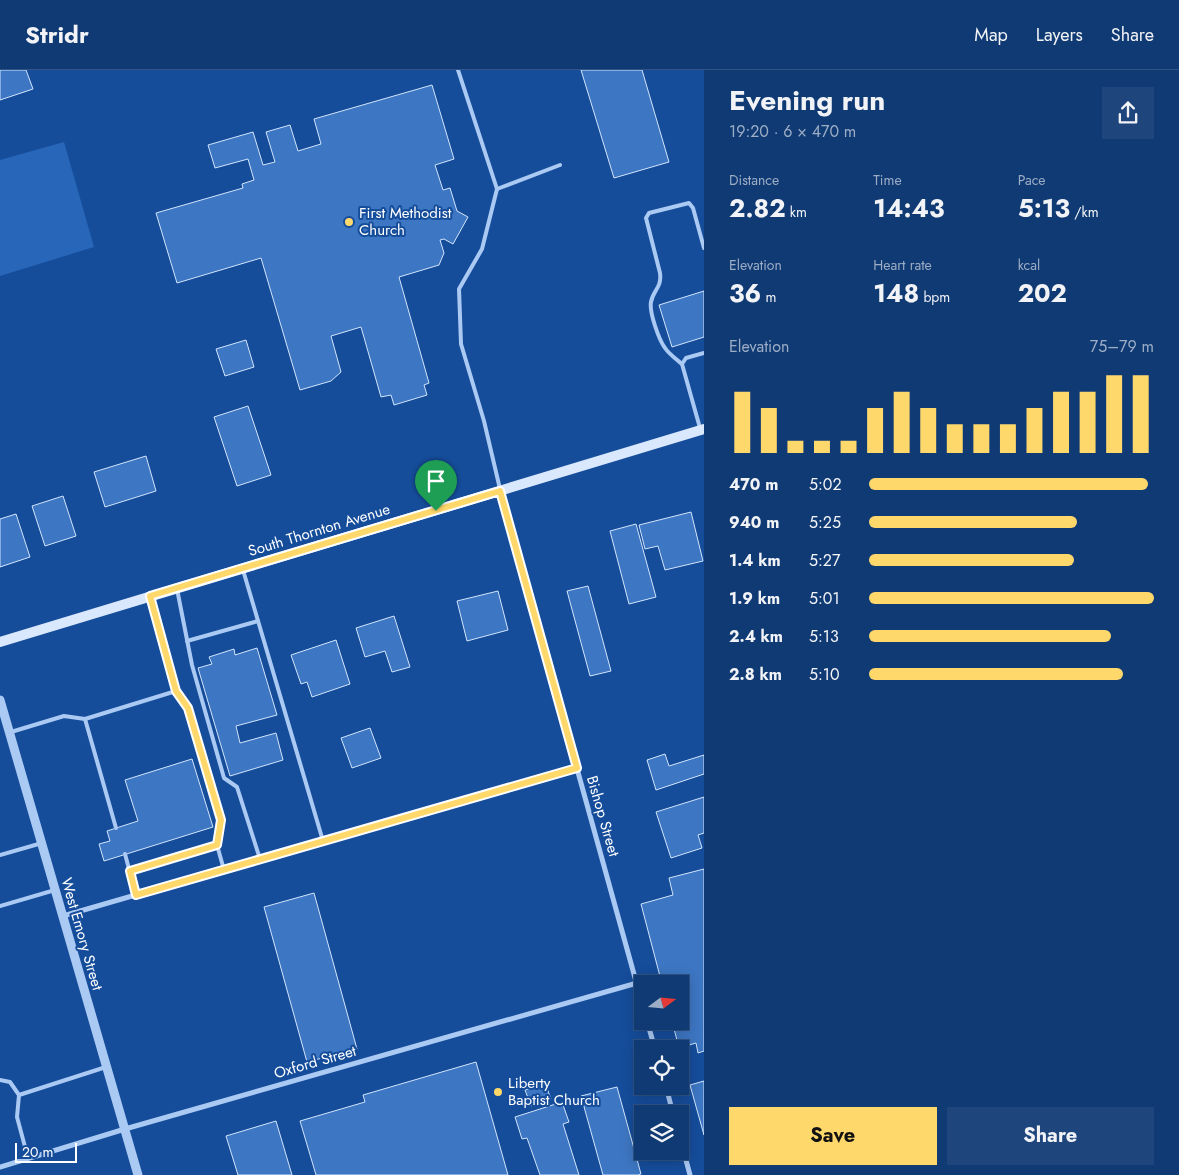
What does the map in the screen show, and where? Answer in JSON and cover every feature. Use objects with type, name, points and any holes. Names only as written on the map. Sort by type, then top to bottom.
[{"type":"main road","name":"South Thornton Avenue","points":[[0,642],[702,430]]},
{"type":"street","name":"Bishop Street","points":[[500,491],[635,975]]},
{"type":"street","name":"West Emory Street","points":[[0,700],[138,1175]]},
{"type":"street","points":[[63,916],[577,768]]},
{"type":"street","name":"Oxford Street","points":[[0,1167],[124,1128],[634,984]]},
{"type":"street","points":[[686,1160],[690,1175]]},
{"type":"lane","points":[[458,70],[497,189],[482,250],[459,289],[461,344],[484,421],[500,491]]},
{"type":"lane","points":[[497,189],[560,165]]},
{"type":"lane","points":[[702,430],[682,364],[665,349],[651,309],[651,302],[661,282],[646,218],[649,213],[688,203],[693,208],[704,248]]},
{"type":"lane","points":[[682,364],[686,358],[704,353]]},
{"type":"lane","points":[[242,569],[323,841]]},
{"type":"lane","points":[[177,588],[192,665],[224,778],[237,788],[260,859]]},
{"type":"lane","points":[[150,596],[176,691],[188,708],[221,820],[217,845],[224,870]]},
{"type":"lane","points":[[187,641],[258,621]]},
{"type":"lane","points":[[10,732],[64,716],[85,719],[176,691]]},
{"type":"lane","points":[[85,719],[116,828]]},
{"type":"lane","points":[[0,855],[42,843]]},
{"type":"lane","points":[[130,871],[217,845]]},
{"type":"lane","points":[[125,854],[136,895]]},
{"type":"lane","points":[[0,906],[55,890]]},
{"type":"lane","points":[[19,1095],[106,1067]]},
{"type":"lane","points":[[0,1080],[10,1082],[19,1095],[17,1117],[28,1158]]},
{"type":"shaded area","points":[[64,142],[94,247],[0,276],[0,160]]},
{"type":"building","points":[[0,70],[26,70],[33,89],[0,100]]},
{"type":"building","points":[[581,70],[642,70],[669,162],[614,178]]},
{"type":"building","points":[[432,85],[454,159],[435,165],[443,190],[450,188],[457,211],[468,217],[453,244],[444,239],[440,240],[444,253],[439,265],[399,277],[429,383],[424,385],[427,395],[394,405],[391,395],[381,397],[361,327],[331,336],[341,372],[331,381],[300,390],[261,258],[177,283],[156,213],[243,188],[242,184],[254,180],[248,159],[215,168],[208,145],[253,132],[263,165],[275,162],[266,132],[290,125],[298,151],[321,144],[314,119]]},
{"type":"building","points":[[704,291],[704,337],[672,347],[659,305]]},
{"type":"building","points":[[246,340],[254,367],[225,376],[216,349]]},
{"type":"building","points":[[248,406],[271,475],[237,486],[214,417]]},
{"type":"building","points":[[146,456],[156,491],[105,507],[94,472]]},
{"type":"building","points":[[63,496],[76,536],[45,546],[32,506]]},
{"type":"building","points":[[691,512],[703,561],[665,570],[658,546],[645,549],[639,525]]},
{"type":"building","points":[[16,514],[30,557],[0,567],[0,519]]},
{"type":"building","points":[[636,524],[656,597],[629,604],[610,531]]},
{"type":"building","points":[[588,586],[611,671],[590,676],[567,591]]},
{"type":"building","points":[[498,591],[508,630],[467,641],[457,601]]},
{"type":"building","points":[[394,616],[410,667],[392,672],[385,651],[365,657],[356,628]]},
{"type":"building","points":[[336,640],[350,684],[312,697],[307,682],[301,684],[291,655]]},
{"type":"building","points":[[257,648],[277,715],[236,726],[240,743],[276,733],[283,760],[230,776],[198,668],[212,664],[209,657],[234,649],[235,655]]},
{"type":"building","points":[[370,728],[381,758],[352,768],[341,738]]},
{"type":"building","points":[[665,754],[669,766],[704,755],[704,774],[656,790],[647,760]]},
{"type":"building","points":[[192,759],[213,827],[104,861],[99,844],[110,841],[107,831],[138,821],[125,780]]},
{"type":"building","points":[[704,797],[704,833],[698,835],[702,848],[671,858],[656,812]]},
{"type":"building","points":[[704,869],[704,1051],[698,1053],[696,1043],[689,1045],[689,1040],[677,1040],[674,1030],[689,1030],[689,975],[660,975],[641,904],[673,895],[669,878]]},
{"type":"building","points":[[314,893],[357,1049],[307,1062],[264,907]]},
{"type":"building","points":[[476,1062],[508,1175],[316,1175],[300,1121],[365,1102],[363,1095]]},
{"type":"building","points":[[704,1081],[704,1135],[690,1085]]},
{"type":"building","points":[[545,1083],[551,1099],[531,1106],[525,1090]]},
{"type":"building","points":[[617,1087],[634,1149],[634,1160],[637,1160],[641,1174],[603,1175],[581,1096]]},
{"type":"building","points":[[562,1102],[569,1122],[563,1124],[579,1175],[540,1175],[527,1138],[522,1139],[515,1117]]},
{"type":"building","points":[[276,1121],[292,1175],[238,1175],[226,1136]]},
{"type":"place","name":"First Methodist Church","points":[[349,222]]},
{"type":"place","name":"Liberty Baptist Church","points":[[498,1092]]},
{"type":"route","points":[[500,491],[577,768],[136,895],[130,871],[217,845],[221,820],[188,708],[176,691],[150,596],[436,511],[500,491]]}]
